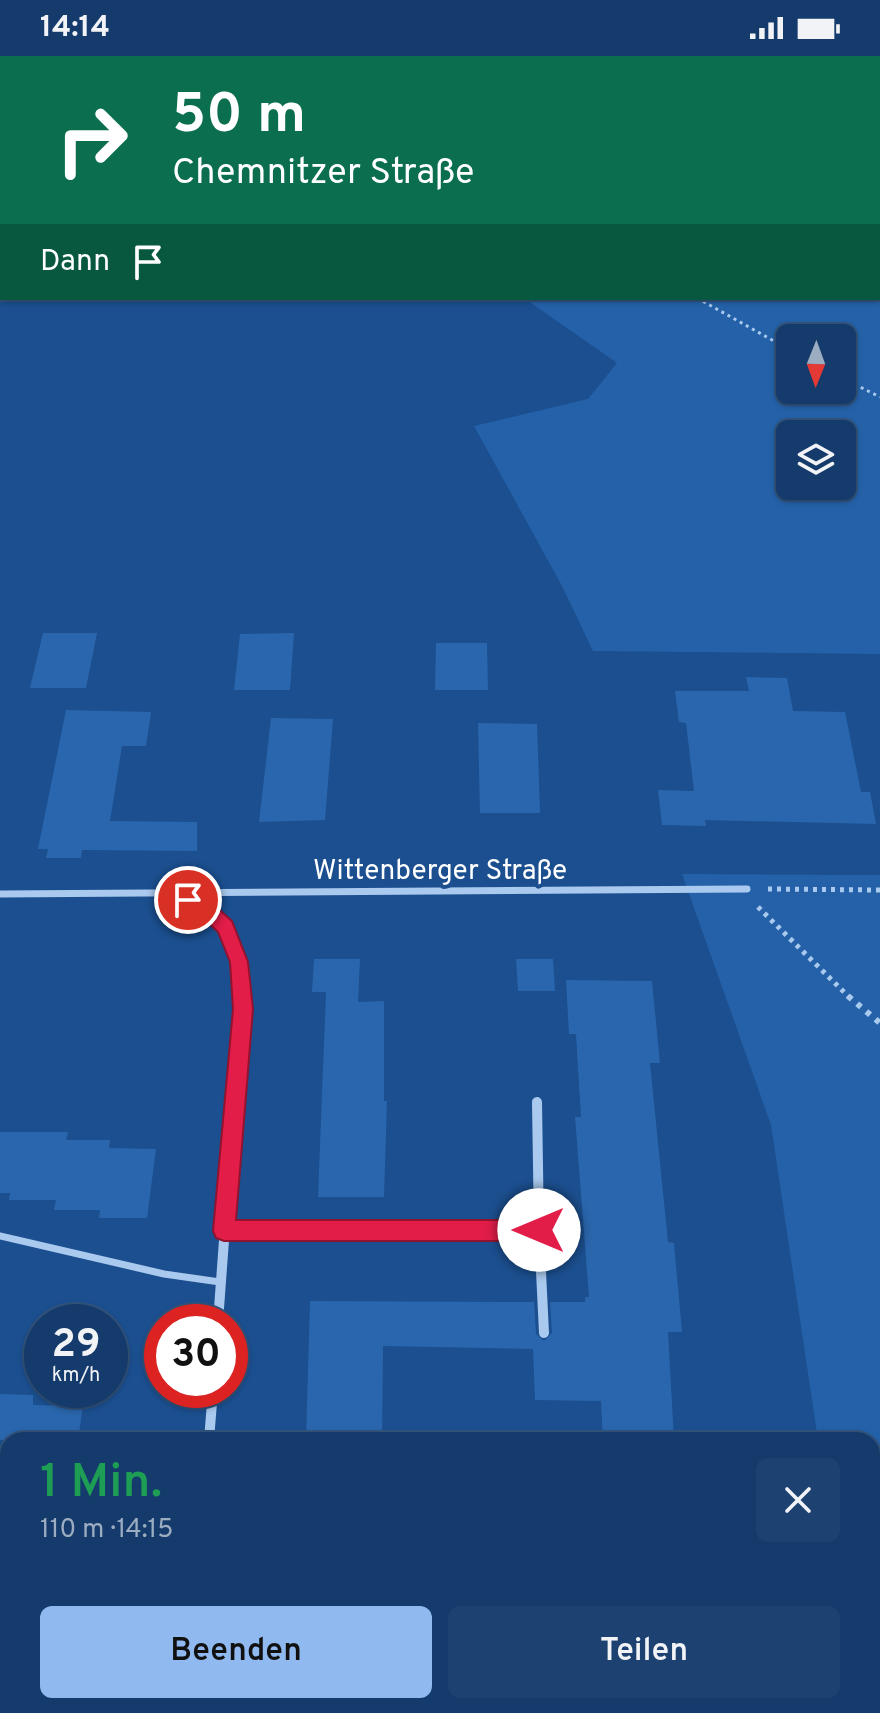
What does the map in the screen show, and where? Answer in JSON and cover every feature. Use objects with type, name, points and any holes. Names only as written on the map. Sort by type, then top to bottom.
[{"type":"street","name":"Wittenberger Straße","points":[[0,894],[747,889]]},
{"type":"street","points":[[172,893],[204,907],[225,927],[239,962],[243,1009],[219,1304]]},
{"type":"street","points":[[537,1102],[544,1333]]},
{"type":"street","points":[[224,1231],[539,1230]]},
{"type":"street","points":[[210,1432],[212,1408]]},
{"type":"lane","points":[[0,1236],[164,1274],[220,1282]]},
{"type":"path","points":[[701,300],[776,342]]},
{"type":"path","points":[[856,385],[880,397]]},
{"type":"path","points":[[747,889],[880,890]]},
{"type":"path","points":[[747,889],[759,908],[880,1023]]},
{"type":"shaded area","points":[[527,300],[880,300],[880,654],[593,651],[562,586],[474,426],[588,399],[617,363]]},
{"type":"shaded area","points":[[682,874],[880,875],[880,1432],[817,1432],[771,1125]]},
{"type":"building","points":[[43,633],[97,633],[86,688],[30,688]]},
{"type":"building","points":[[294,633],[290,690],[234,690],[240,634]]},
{"type":"building","points":[[436,643],[487,643],[488,690],[435,690]]},
{"type":"building","points":[[746,677],[787,678],[793,711],[845,712],[861,792],[870,792],[876,824],[705,820],[706,826],[662,825],[658,790],[694,791],[686,723],[679,722],[675,691],[749,691]]},
{"type":"building","points":[[66,710],[151,712],[146,746],[122,746],[110,821],[197,822],[197,851],[82,850],[81,858],[46,858],[48,849],[38,849]]},
{"type":"building","points":[[271,718],[333,719],[325,820],[259,822]]},
{"type":"building","points":[[478,723],[537,724],[540,813],[480,813]]},
{"type":"building","points":[[314,959],[360,959],[358,1002],[384,1001],[384,1101],[387,1101],[384,1197],[318,1197],[326,992],[312,992]]},
{"type":"building","points":[[516,959],[553,959],[555,991],[518,991]]},
{"type":"building","points":[[566,980],[652,981],[660,1063],[650,1063],[668,1242],[674,1243],[682,1332],[668,1332],[674,1432],[603,1432],[601,1401],[535,1400],[533,1349],[383,1346],[382,1432],[306,1432],[310,1301],[534,1302],[536,1334],[544,1341],[552,1333],[550,1302],[585,1302],[585,1297],[589,1297],[575,1117],[581,1117],[576,1034],[569,1034]]},
{"type":"building","points":[[0,1132],[68,1132],[66,1140],[110,1140],[109,1148],[156,1149],[147,1218],[99,1218],[100,1210],[54,1210],[56,1200],[9,1200],[10,1193],[0,1193]]},
{"type":"building","points":[[0,1394],[24,1395],[24,1408],[83,1408],[79,1432],[0,1432]]},
{"type":"route","points":[[188,900],[204,907],[225,927],[239,962],[243,1009],[224,1231],[539,1230]]}]
